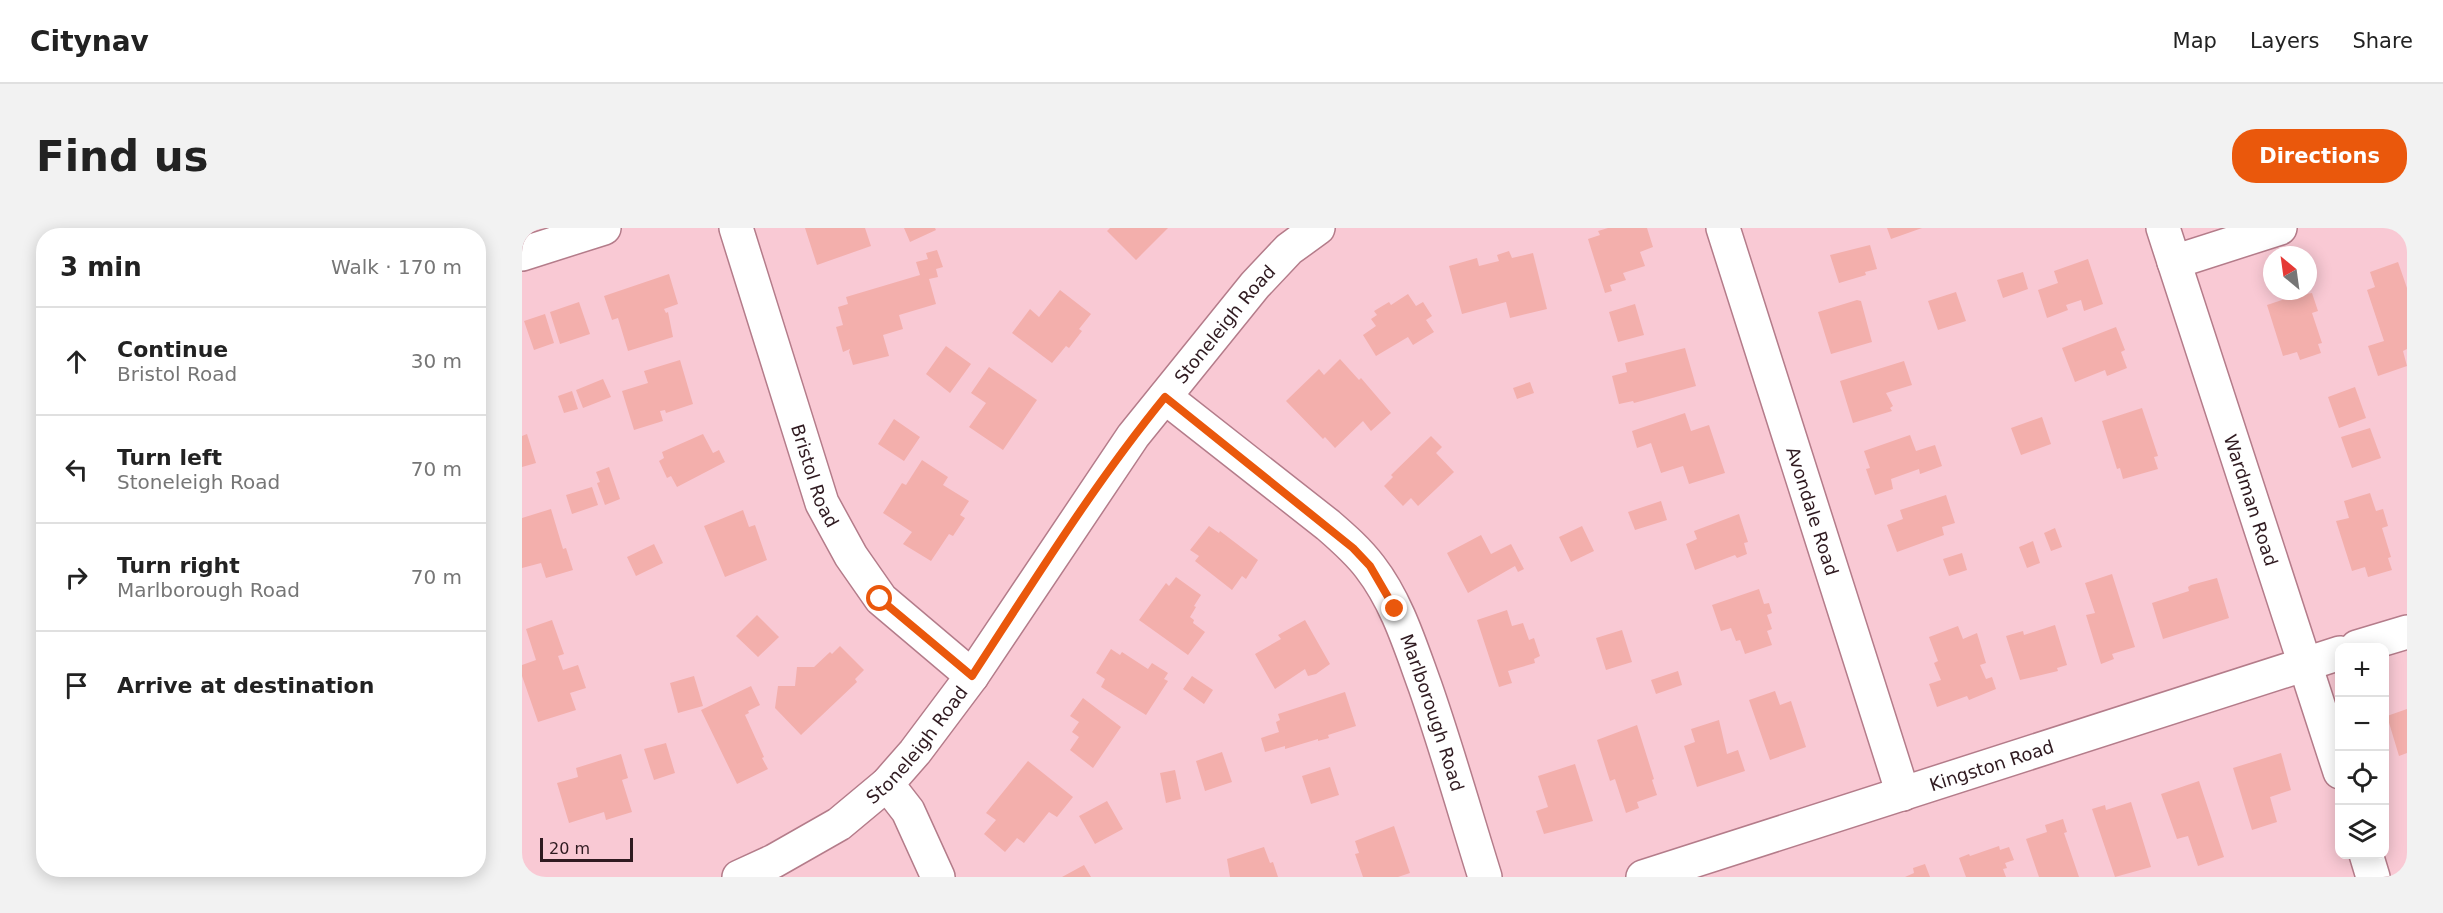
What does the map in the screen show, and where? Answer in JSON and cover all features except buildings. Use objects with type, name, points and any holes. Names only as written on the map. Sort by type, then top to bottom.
[{"type":"street","points":[[522,254],[604,228]]},
{"type":"street","name":"Bristol Road","points":[[736,228],[822,503],[850,556],[880,599],[972,676]]},
{"type":"street","name":"Stoneleigh Road","points":[[739,877],[774,861],[839,824],[887,784],[915,752],[972,676],[1133,436],[1255,285],[1289,249],[1318,228]]},
{"type":"street","name":"Avondale Road","points":[[1723,228],[1903,794]]},
{"type":"street","name":"Wardman Road","points":[[2163,228],[2335,757]]},
{"type":"street","points":[[2174,262],[2280,228]]},
{"type":"street","name":"Marlborough Road","points":[[1165,397],[1328,525],[1353,548],[1374,573],[1407,634],[1485,877]]},
{"type":"street","points":[[2373,643],[2407,632]]},
{"type":"street","name":"Kingston Road","points":[[1643,877],[2335,655]]},
{"type":"street","points":[[887,784],[908,812],[938,877]]},
{"type":"street","points":[[2367,859],[2373,877]]},
{"type":"route","points":[[880,599],[972,676],[1098,486],[1133,436],[1165,397],[1328,525],[1353,548],[1370,566],[1395,609]]}]
